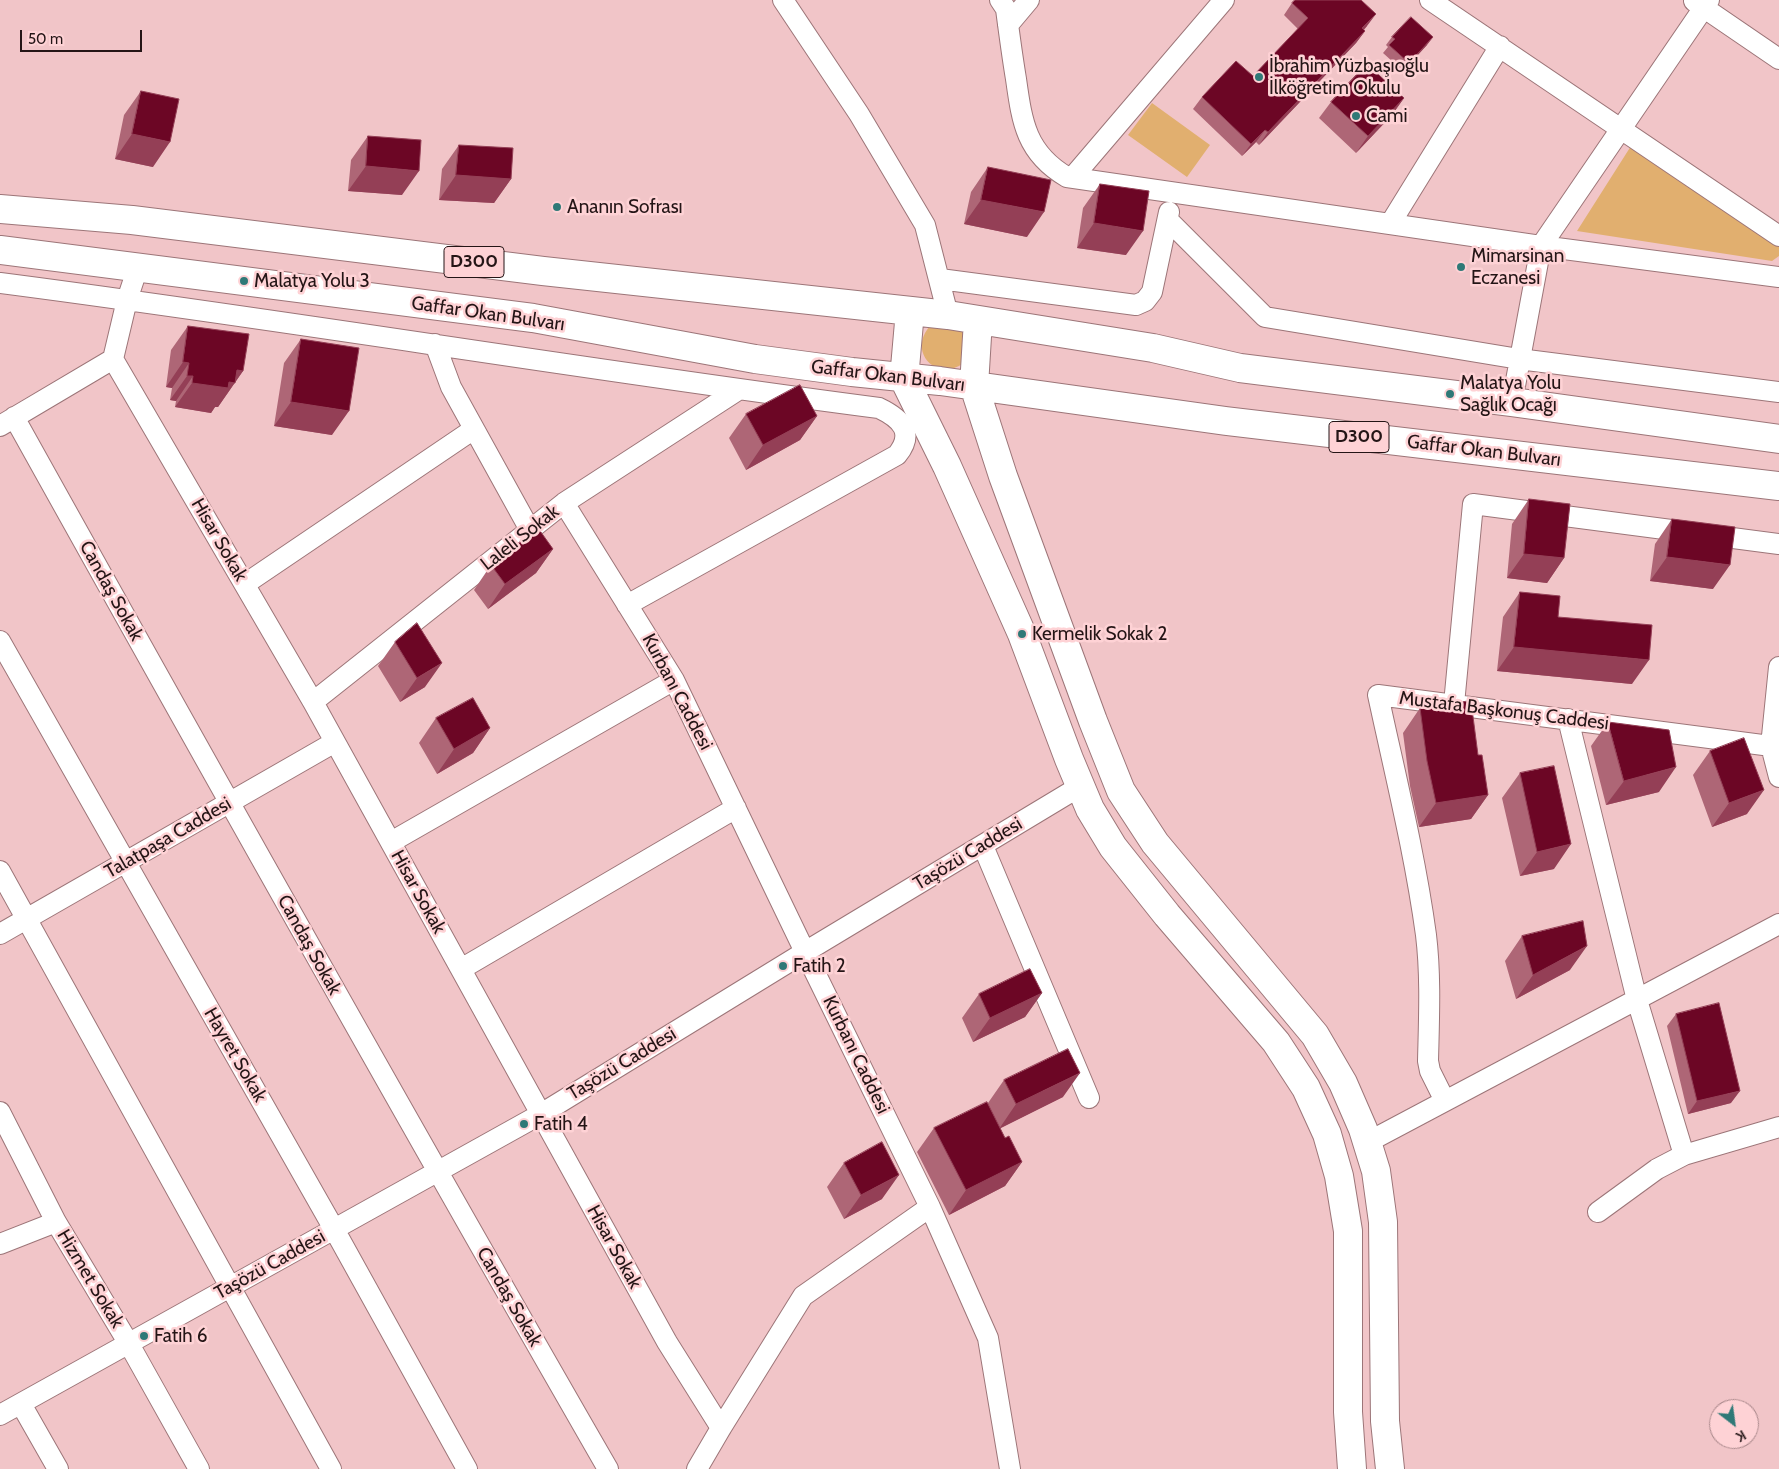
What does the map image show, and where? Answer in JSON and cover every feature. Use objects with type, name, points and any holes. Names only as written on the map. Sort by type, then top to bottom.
[{"type":"highway","name":"D300","points":[[0,209],[132,220],[533,270],[910,311],[1153,348],[1240,368],[1512,402],[1779,439]]},
{"type":"highway","name":"Gaffar Okan Bulvarı","points":[[0,250],[533,318],[755,359],[974,386],[1226,421],[1779,486]]},
{"type":"highway","points":[[910,311],[904,378],[947,466],[1022,634],[1090,810],[1113,847],[1167,915],[1276,1042],[1306,1088],[1327,1134],[1339,1176],[1348,1231],[1348,1412],[1352,1469]]},
{"type":"highway","points":[[978,320],[974,386],[1007,485],[1093,721],[1121,791],[1155,843],[1315,1035],[1343,1083],[1368,1142],[1376,1171],[1383,1222],[1385,1421],[1390,1469]]},
{"type":"street","points":[[783,0],[859,114],[925,225],[948,316]]},
{"type":"street","points":[[1000,0],[1006,9],[1020,114],[1029,138],[1049,165],[1067,177],[1541,246],[1779,277]]},
{"type":"street","points":[[1008,25],[1029,0]]},
{"type":"street","points":[[1072,178],[1224,0]]},
{"type":"street","points":[[1430,0],[1779,236]]},
{"type":"street","points":[[1512,402],[1541,246],[1621,129],[1702,3],[1779,58]]},
{"type":"street","points":[[1390,224],[1500,46]]},
{"type":"street","points":[[940,279],[1136,305],[1145,301],[1152,292],[1168,220],[1171,192]]},
{"type":"street","points":[[1168,220],[1265,318],[1519,358],[1779,392]]},
{"type":"street","points":[[7,421],[113,359],[127,300],[138,267]]},
{"type":"street","points":[[0,283],[435,344],[738,390],[879,408],[888,412],[903,426],[907,435],[904,447],[897,456],[628,605]]},
{"type":"street","points":[[435,344],[451,387],[530,530]]},
{"type":"street","name":"Hisar Sokak","points":[[113,359],[313,702],[667,1342],[720,1428]]},
{"type":"street","name":"Laleli Sokak","points":[[313,702],[564,503],[738,390]]},
{"type":"street","name":"Candaş Sokak","points":[[7,421],[229,803],[437,1172],[608,1469]]},
{"type":"street","points":[[245,584],[474,429]]},
{"type":"street","name":"Kurbanı Caddesi","points":[[564,503],[674,680],[930,1207],[988,1338],[1010,1469]]},
{"type":"street","points":[[1454,704],[1474,504],[1779,544]]},
{"type":"street","name":"Hayret Sokak","points":[[0,641],[334,1229],[467,1469]]},
{"type":"street","points":[[1779,667],[1775,746],[1779,777]]},
{"type":"street","points":[[390,842],[674,680]]},
{"type":"street","name":"Mustafa Başkonuş Caddesi","points":[[1445,1101],[1430,1071],[1428,1061],[1429,995],[1426,936],[1413,861],[1378,695],[1775,746]]},
{"type":"street","points":[[1568,719],[1637,1000],[1684,1155]]},
{"type":"street","name":"Talatpaşa Caddesi","points":[[0,934],[335,742]]},
{"type":"street","name":"Taşözü Caddesi","points":[[0,1415],[541,1114],[805,952],[1080,788]]},
{"type":"street","points":[[461,969],[736,808]]},
{"type":"street","points":[[983,846],[1089,1098]]},
{"type":"street","points":[[0,871],[331,1469]]},
{"type":"street","points":[[1368,1142],[1779,924]]},
{"type":"street","name":"Hizmet Sokak","points":[[0,1112],[56,1222],[129,1344],[199,1469]]},
{"type":"street","points":[[1598,1212],[1657,1169],[1684,1155],[1779,1127]]},
{"type":"street","points":[[698,1469],[720,1428],[803,1296],[930,1207]]},
{"type":"street","points":[[0,1244],[56,1222]]},
{"type":"street","points":[[21,1404],[58,1469]]},
{"type":"shaded area","points":[[1152,103],[1210,145],[1187,177],[1128,135]]},
{"type":"shaded area","points":[[1631,146],[1779,246],[1779,256],[1772,261],[1577,231]]},
{"type":"shaded area","points":[[931,325],[963,326],[966,361],[956,367],[945,369],[936,367],[929,362],[924,355],[922,345],[924,335]]},
{"type":"building","points":[[1295,0],[1361,0],[1376,14],[1362,28],[1365,31],[1268,132],[1265,130],[1251,144],[1202,97],[1236,61],[1253,76],[1308,18],[1292,3]]},
{"type":"building","points":[[1411,17],[1433,37],[1409,63],[1389,45],[1395,39],[1392,37]]},
{"type":"building","points":[[1367,64],[1404,98],[1368,136],[1331,102]]},
{"type":"building","points":[[141,91],[179,99],[170,142],[132,134]]},
{"type":"building","points":[[368,136],[421,140],[419,171],[366,166]]},
{"type":"building","points":[[459,145],[513,148],[511,179],[456,175]]},
{"type":"building","points":[[988,167],[1051,180],[1044,212],[981,200]]},
{"type":"building","points":[[1100,184],[1149,191],[1143,231],[1094,223]]},
{"type":"building","points":[[188,326],[249,334],[243,371],[237,370],[235,383],[229,382],[228,388],[192,383],[193,376],[187,376],[189,363],[183,362]]},
{"type":"building","points":[[301,339],[359,348],[349,411],[291,402]]},
{"type":"building","points":[[800,385],[817,416],[763,445],[746,414]]},
{"type":"building","points":[[1529,499],[1570,504],[1564,558],[1524,554]]},
{"type":"building","points":[[1672,519],[1735,527],[1730,565],[1667,557]]},
{"type":"building","points":[[538,528],[553,549],[505,584],[491,565]]},
{"type":"building","points":[[1520,592],[1560,596],[1558,617],[1652,625],[1649,660],[1514,647]]},
{"type":"building","points":[[417,623],[442,663],[417,678],[395,642]]},
{"type":"building","points":[[473,698],[490,728],[454,749],[436,718]]},
{"type":"building","points":[[1471,701],[1478,755],[1482,755],[1488,795],[1436,803],[1427,761],[1420,708]]},
{"type":"building","points":[[1608,722],[1669,730],[1676,767],[1624,781]]},
{"type":"building","points":[[1744,738],[1764,790],[1729,803],[1710,751]]},
{"type":"building","points":[[1554,766],[1571,844],[1537,852],[1520,773]]},
{"type":"building","points":[[1583,921],[1587,946],[1533,975],[1522,936]]},
{"type":"building","points":[[1030,969],[1042,993],[990,1018],[979,994]]},
{"type":"building","points":[[1719,1003],[1740,1091],[1697,1101],[1676,1014]]},
{"type":"building","points":[[1068,1049],[1080,1073],[1016,1104],[1004,1080]]},
{"type":"building","points":[[987,1102],[1005,1138],[1009,1136],[1022,1162],[966,1190],[934,1128]]},
{"type":"building","points":[[882,1142],[899,1175],[861,1195],[844,1163]]},
{"type":"place","name":"İbrahim Yüzbaşıoğlu İlköğretim Okulu","points":[[1259,77]]},
{"type":"place","name":"Cami","points":[[1356,116]]},
{"type":"place","name":"Ananın Sofrası","points":[[557,207]]},
{"type":"place","name":"Mimarsinan Eczanesi","points":[[1461,267]]},
{"type":"place","name":"Malatya Yolu 3","points":[[244,281]]},
{"type":"place","name":"Malatya Yolu Sağlık Ocağı","points":[[1450,394]]},
{"type":"place","name":"Kermelik Sokak 2","points":[[1022,634]]},
{"type":"place","name":"Fatih 2","points":[[783,966]]},
{"type":"place","name":"Fatih 4","points":[[524,1124]]},
{"type":"place","name":"Fatih 6","points":[[144,1336]]}]
